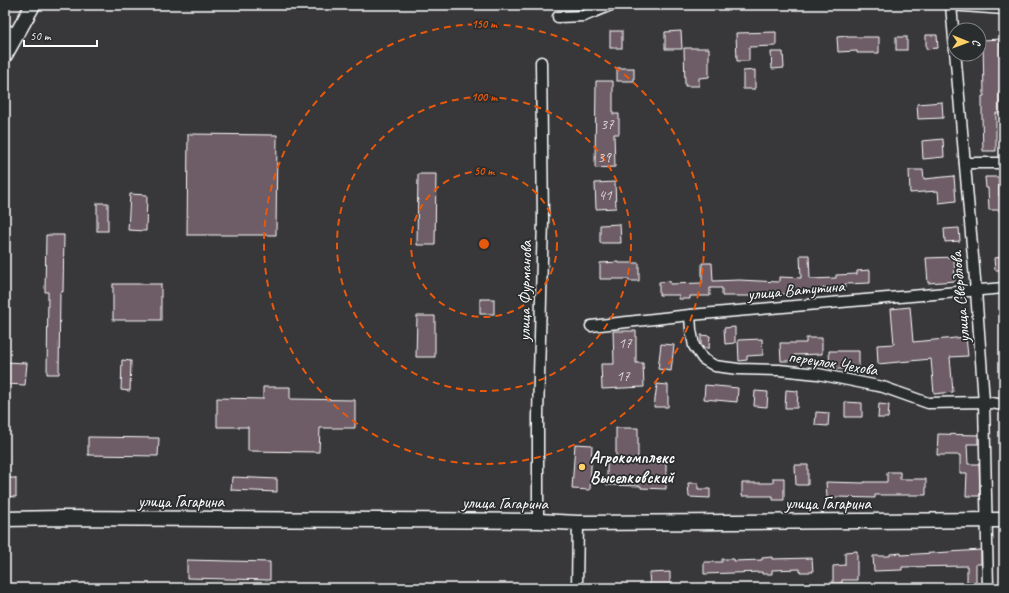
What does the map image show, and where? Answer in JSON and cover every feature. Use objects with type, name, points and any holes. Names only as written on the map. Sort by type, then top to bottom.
[{"type":"main road","points":[[5,56],[11,32],[33,5]]},
{"type":"main road","name":"улица Гагарина","points":[[5,519],[62,518],[538,521],[578,523],[1004,520]]},
{"type":"street","points":[[558,17],[584,16],[611,5]]},
{"type":"street","points":[[950,5],[1004,9]]},
{"type":"street","name":"улица Свердлова","points":[[950,5],[976,291],[984,402],[988,588]]},
{"type":"street","name":"улица Фурманова","points":[[538,521],[538,416],[543,219],[541,62]]},
{"type":"street","points":[[964,163],[1004,163]]},
{"type":"street","name":"улица Ватутина","points":[[591,326],[690,315],[1004,288]]},
{"type":"street","name":"переулок Чехова","points":[[690,315],[694,346],[703,359],[715,366],[738,369],[818,374],[883,388],[928,403],[984,402],[1004,405]]},
{"type":"street","points":[[577,588],[578,523]]},
{"type":"building","points":[[610,31],[622,31],[622,48],[610,48]]},
{"type":"building","points":[[681,31],[682,49],[665,49],[665,32]]},
{"type":"building","points":[[776,32],[776,46],[749,47],[749,61],[737,61],[736,33]]},
{"type":"building","points":[[926,35],[937,35],[938,48],[926,49]]},
{"type":"building","points":[[837,37],[879,37],[879,53],[857,53],[857,51],[838,52]]},
{"type":"building","points":[[896,37],[907,37],[907,50],[896,50]]},
{"type":"building","points":[[1000,39],[1001,77],[1004,77],[1004,91],[999,91],[999,113],[996,113],[996,151],[983,151],[982,96],[984,96],[983,62],[987,62],[987,40]]},
{"type":"building","points":[[684,48],[709,48],[709,77],[699,78],[699,86],[685,86]]},
{"type":"building","points":[[771,52],[783,52],[784,68],[772,69]]},
{"type":"building","points":[[617,68],[634,68],[634,81],[617,81]]},
{"type":"building","points":[[755,70],[755,89],[743,89],[743,71]]},
{"type":"building","points":[[596,81],[613,81],[613,114],[619,114],[619,134],[614,134],[615,167],[595,168]]},
{"type":"building","points":[[942,102],[943,118],[918,119],[917,104]]},
{"type":"building","points":[[188,134],[277,135],[276,235],[187,235]]},
{"type":"building","points":[[943,139],[944,157],[923,159],[922,141]]},
{"type":"building","points":[[909,170],[923,170],[924,179],[954,176],[956,201],[939,203],[938,191],[910,193]]},
{"type":"building","points":[[418,174],[436,174],[435,245],[417,245]]},
{"type":"building","points":[[985,177],[999,177],[999,196],[1002,196],[1002,210],[989,210],[988,188],[986,188]]},
{"type":"building","points":[[615,182],[616,208],[596,209],[595,183]]},
{"type":"building","points":[[130,194],[147,195],[146,231],[128,230]]},
{"type":"building","points":[[97,203],[108,203],[108,231],[97,231]]},
{"type":"building","points":[[620,224],[621,243],[600,243],[600,225]]},
{"type":"building","points":[[959,228],[960,241],[945,242],[944,229]]},
{"type":"building","points":[[46,235],[64,235],[63,292],[60,292],[59,374],[47,374],[48,292],[45,292]]},
{"type":"building","points":[[800,255],[809,255],[810,279],[836,278],[836,275],[857,274],[857,271],[870,270],[870,283],[845,284],[845,288],[823,288],[823,292],[772,294],[772,296],[722,296],[722,288],[710,288],[710,296],[690,296],[690,299],[679,299],[679,295],[659,295],[659,282],[670,281],[670,284],[702,283],[702,263],[712,263],[713,281],[739,280],[779,282],[779,277],[801,278]]},
{"type":"building","points":[[954,257],[955,281],[928,283],[926,258]]},
{"type":"building","points":[[1004,257],[1004,270],[995,270],[994,258]]},
{"type":"building","points":[[600,263],[639,263],[639,281],[629,281],[629,279],[600,279]]},
{"type":"building","points":[[113,284],[161,284],[161,320],[113,320]]},
{"type":"building","points":[[480,299],[494,299],[494,314],[480,314]]},
{"type":"building","points":[[910,307],[913,342],[966,337],[968,356],[950,357],[953,392],[934,394],[931,359],[878,364],[877,345],[894,344],[891,309]]},
{"type":"building","points":[[417,316],[435,316],[435,357],[416,357]]},
{"type":"building","points":[[735,327],[735,343],[725,344],[724,328]]},
{"type":"building","points":[[613,331],[636,331],[636,363],[643,363],[644,387],[602,389],[601,364],[614,364]]},
{"type":"building","points":[[701,335],[710,336],[709,348],[704,348],[701,345]]},
{"type":"building","points":[[806,338],[822,338],[822,354],[794,355],[794,361],[781,361],[780,343],[806,343]]},
{"type":"building","points":[[762,339],[763,355],[747,356],[747,360],[739,361],[738,340]]},
{"type":"building","points":[[661,344],[674,345],[671,371],[658,369]]},
{"type":"building","points":[[829,351],[859,351],[859,369],[830,369]]},
{"type":"building","points":[[122,360],[131,361],[130,391],[121,390]]},
{"type":"building","points":[[5,362],[27,363],[25,385],[5,384]]},
{"type":"building","points":[[657,384],[668,385],[668,407],[654,407]]},
{"type":"building","points":[[705,385],[738,388],[737,402],[704,399]]},
{"type":"building","points":[[263,387],[290,387],[290,399],[355,400],[355,428],[320,428],[319,452],[248,451],[248,427],[217,427],[217,398],[263,399]]},
{"type":"building","points":[[786,390],[798,391],[797,408],[785,408]]},
{"type":"building","points":[[755,391],[768,392],[767,407],[754,406]]},
{"type":"building","points":[[845,402],[862,403],[862,417],[845,417]]},
{"type":"building","points":[[879,404],[889,405],[888,418],[878,418]]},
{"type":"building","points":[[816,412],[829,413],[828,426],[815,425]]},
{"type":"building","points":[[616,428],[638,428],[638,463],[666,463],[666,489],[641,488],[641,486],[607,485],[607,460],[616,460]]},
{"type":"building","points":[[938,434],[978,435],[978,444],[967,444],[968,464],[979,464],[980,496],[966,496],[967,473],[960,473],[960,455],[937,455]]},
{"type":"building","points":[[88,437],[159,438],[158,456],[88,455]]},
{"type":"building","name":"Агрокомплекс Выселковский","points":[[575,444],[592,445],[590,490],[572,489]]},
{"type":"building","points":[[795,465],[808,465],[808,485],[796,485]]},
{"type":"building","points":[[887,472],[900,472],[900,479],[926,479],[926,495],[875,495],[875,498],[827,498],[826,482],[887,482]]},
{"type":"building","points":[[232,477],[277,479],[277,492],[231,490]]},
{"type":"building","points":[[5,478],[16,478],[16,497],[5,496]]},
{"type":"building","points":[[773,478],[784,478],[784,500],[773,500],[773,496],[742,496],[742,483],[773,483]]},
{"type":"building","points":[[688,483],[698,483],[698,489],[710,489],[710,498],[689,497]]},
{"type":"building","points":[[981,550],[981,564],[976,564],[976,584],[967,583],[967,566],[902,567],[902,570],[874,571],[873,556],[890,556],[890,554],[901,553],[901,555]]},
{"type":"building","points":[[857,551],[857,580],[842,580],[842,583],[833,584],[833,566],[845,565],[845,552]]},
{"type":"building","points":[[772,557],[772,559],[812,558],[813,572],[800,572],[800,569],[772,570],[772,574],[762,574],[762,572],[704,574],[704,562],[722,562],[722,559],[734,559],[734,561],[762,560],[762,558]]},
{"type":"building","points":[[187,560],[270,562],[270,580],[187,578]]},
{"type":"building","points":[[670,572],[670,585],[650,586],[649,573]]},
{"type":"place","name":"Агрокомплекс Выселковский","points":[[582,467]]}]
